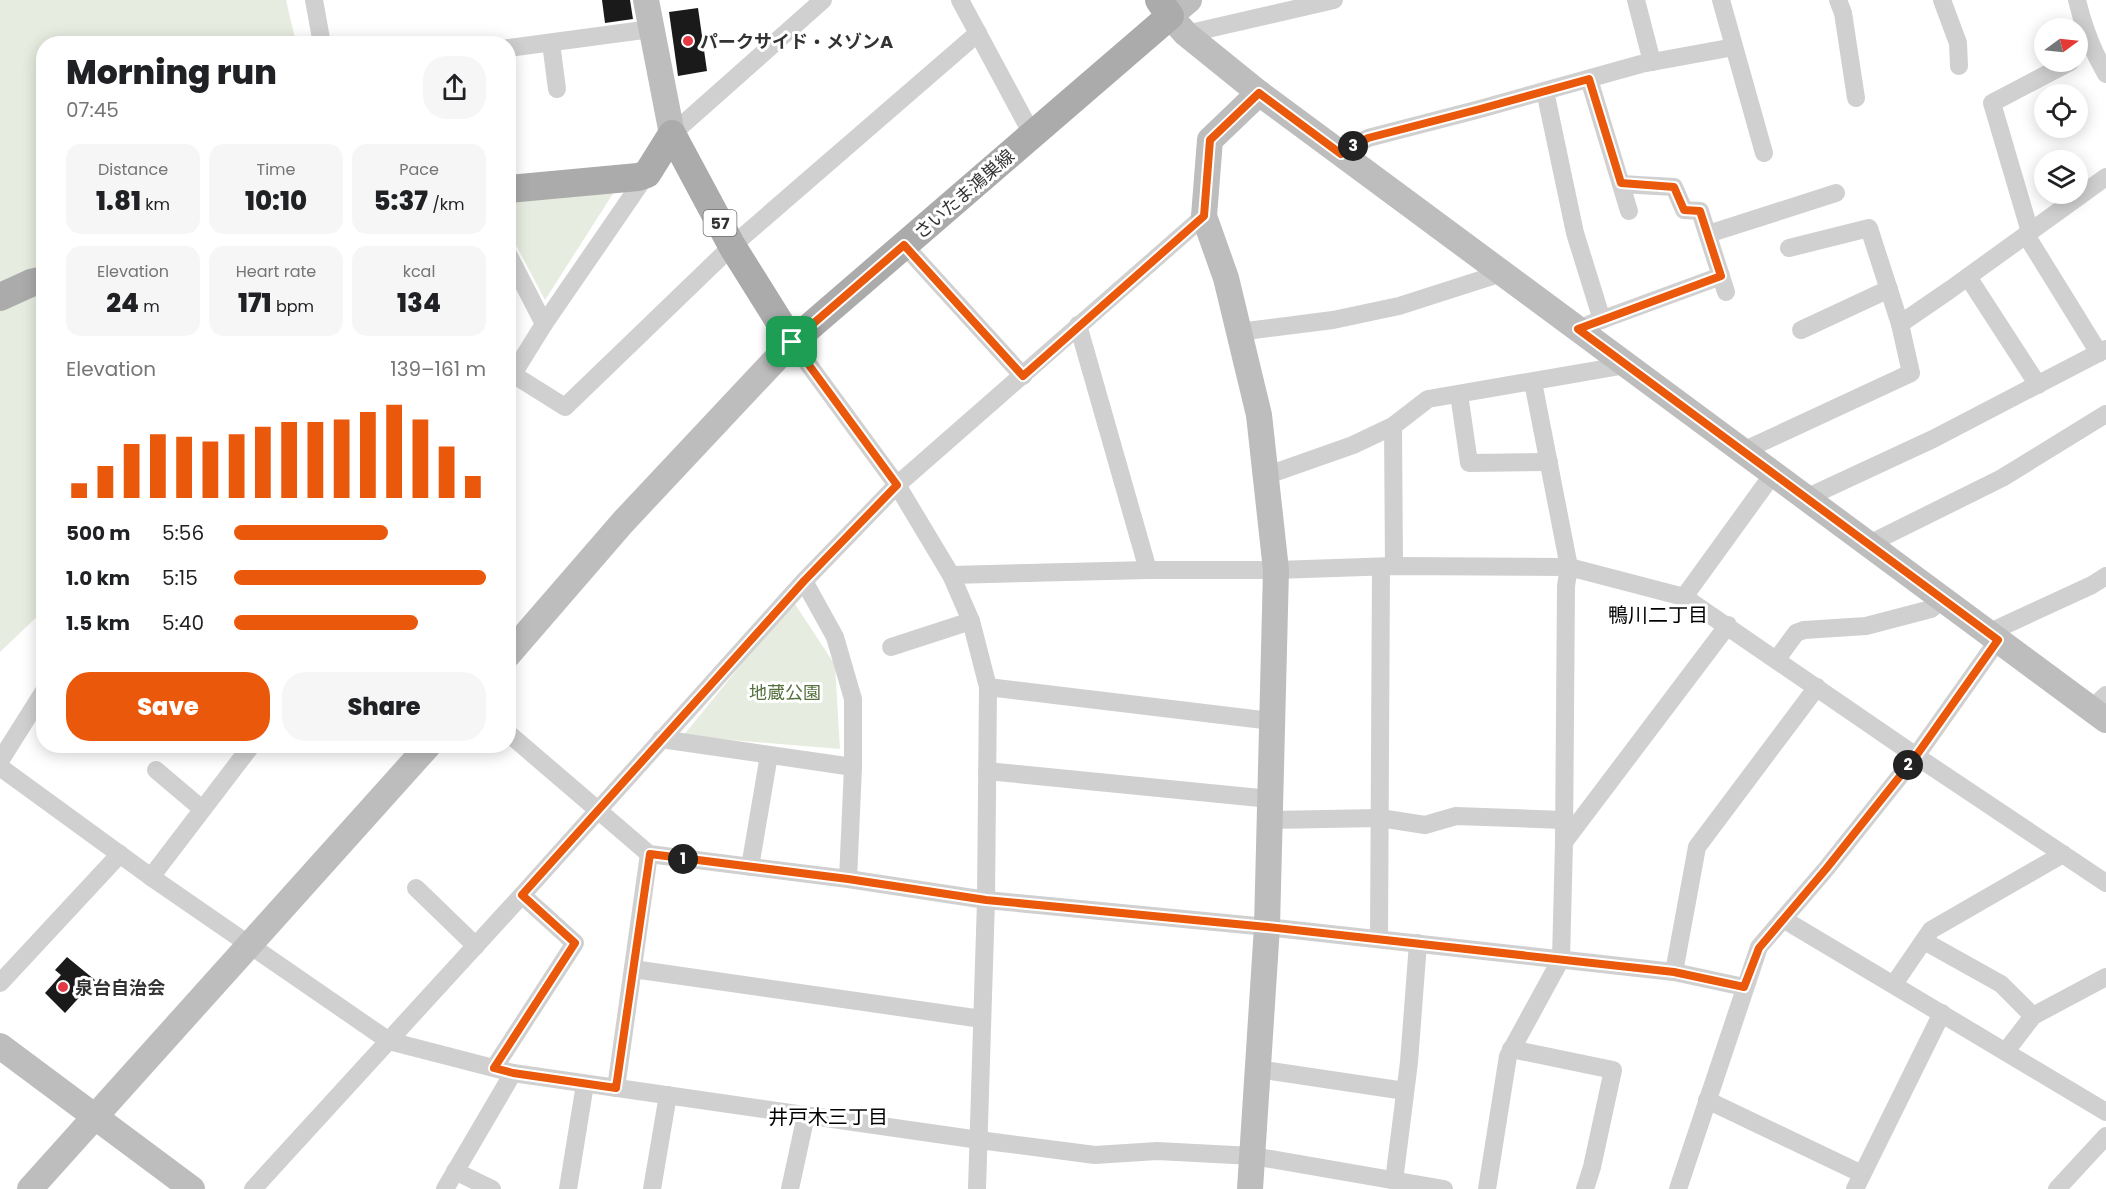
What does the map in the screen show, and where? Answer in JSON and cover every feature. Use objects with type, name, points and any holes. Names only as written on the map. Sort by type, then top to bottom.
[{"type":"main road","name":"さいたま鴻巣線","points":[[792,342],[1032,134],[1176,13]]},
{"type":"main road","points":[[516,188],[638,177],[647,174],[672,135]]},
{"type":"main road","name":"57","points":[[672,135],[732,246],[792,342]]},
{"type":"main road","points":[[0,297],[36,282]]},
{"type":"street","points":[[314,0],[321,36]]},
{"type":"street","points":[[646,0],[672,135]]},
{"type":"street","points":[[672,135],[823,0]]},
{"type":"street","points":[[960,0],[1032,134]]},
{"type":"street","points":[[1176,13],[1334,0]]},
{"type":"street","points":[[1636,0],[1652,62]]},
{"type":"street","points":[[1721,0],[1764,153]]},
{"type":"street","points":[[1838,0],[1843,14],[1856,98]]},
{"type":"street","points":[[1942,0],[1958,43],[1959,66]]},
{"type":"street","points":[[2077,0],[2081,18]]},
{"type":"street","points":[[1176,13],[1259,93],[1993,637],[2101,708]]},
{"type":"street","points":[[516,47],[651,29]]},
{"type":"street","points":[[516,382],[565,407],[732,246],[978,33]]},
{"type":"street","points":[[551,43],[557,89]]},
{"type":"street","points":[[1341,154],[1368,138],[1652,62],[1734,47]]},
{"type":"street","points":[[2088,57],[2106,74]]},
{"type":"street","points":[[1806,498],[1933,439],[2103,351],[2028,233],[1992,103],[2051,72]]},
{"type":"street","points":[[1589,79],[1629,211]]},
{"type":"street","points":[[1545,91],[1575,233],[1602,320]]},
{"type":"street","points":[[1250,1189],[1267,927],[1276,570],[1259,415],[1226,278],[1204,216],[1210,140],[1259,93]]},
{"type":"street","points":[[516,371],[544,324],[647,174]]},
{"type":"street","points":[[1900,324],[2106,177]]},
{"type":"street","points":[[1578,329],[1723,284],[1700,211],[1684,210],[1674,187],[1621,183]]},
{"type":"street","points":[[1708,234],[1836,193]]},
{"type":"street","points":[[253,1189],[598,812],[804,581],[897,485],[1204,216]]},
{"type":"street","points":[[1743,452],[1911,374],[1900,324],[1869,228],[1790,248]]},
{"type":"street","points":[[904,245],[1023,376]]},
{"type":"street","points":[[516,270],[544,324]]},
{"type":"street","points":[[1238,332],[1333,320],[1399,306],[1502,273]]},
{"type":"street","points":[[1968,277],[2038,385]]},
{"type":"street","points":[[1801,330],[1889,289]]},
{"type":"street","points":[[1078,325],[1148,570]]},
{"type":"street","points":[[516,646],[623,522],[792,342],[897,485],[951,575],[971,621],[988,687],[986,900],[977,1189]]},
{"type":"street","points":[[1265,476],[1353,445],[1393,426],[1428,399],[1626,365]]},
{"type":"street","points":[[1487,1189],[1508,1056],[1561,959],[1566,586],[1569,567],[1533,382]]},
{"type":"street","points":[[1459,394],[1469,463],[1549,462]]},
{"type":"street","points":[[1869,544],[2002,478],[2106,414]]},
{"type":"street","points":[[1379,939],[1380,818],[1393,426]]},
{"type":"street","points":[[1684,597],[1773,474]]},
{"type":"street","points":[[951,575],[1388,566],[1569,567],[1684,597],[1916,756],[2105,880]]},
{"type":"street","points":[[1678,1189],[1759,948],[1916,756],[1993,637],[2106,576]]},
{"type":"street","points":[[804,581],[834,637],[853,699],[853,767],[848,879]]},
{"type":"street","points":[[1777,659],[1796,633],[1804,630],[1866,626],[1931,609],[1942,599]]},
{"type":"street","points":[[891,647],[971,621]]},
{"type":"street","points":[[1564,842],[1728,625]]},
{"type":"street","points":[[988,687],[1272,721]]},
{"type":"street","points":[[1674,972],[1697,847],[1817,687]]},
{"type":"street","points":[[0,761],[36,704]]},
{"type":"street","points":[[661,739],[853,767]]},
{"type":"street","points":[[516,740],[650,854],[848,879],[986,900],[1267,927],[1674,972],[1744,987]]},
{"type":"street","points":[[151,877],[246,753]]},
{"type":"street","points":[[30,1189],[422,753]]},
{"type":"street","points":[[750,867],[769,755]]},
{"type":"street","points":[[0,767],[151,877],[388,1041],[513,1073],[979,1140],[1095,1155],[1157,1151],[1253,1156],[1369,1183],[1394,1181],[1444,1189]]},
{"type":"street","points":[[156,770],[202,809]]},
{"type":"street","points":[[987,771],[1270,810],[1380,818],[1425,825],[1456,816],[1563,820]]},
{"type":"street","points":[[0,983],[120,854]]},
{"type":"street","points":[[616,1088],[650,854]]},
{"type":"street","points":[[1894,984],[1931,930],[2063,854]]},
{"type":"street","points":[[416,888],[476,946]]},
{"type":"street","points":[[494,1068],[575,943],[522,895]]},
{"type":"street","points":[[1783,919],[2106,1112]]},
{"type":"street","points":[[1924,941],[2001,984],[2033,1016]]},
{"type":"street","points":[[1394,1181],[1405,1091],[1418,943]]},
{"type":"street","points":[[633,969],[982,1019]]},
{"type":"street","points":[[2006,1051],[2033,1016],[2106,977]]},
{"type":"street","points":[[1707,1100],[1858,1182],[1942,1013]]},
{"type":"street","points":[[0,1046],[192,1189]]},
{"type":"street","points":[[1511,1049],[1613,1071],[1585,1189]]},
{"type":"street","points":[[1258,1069],[1405,1091]]},
{"type":"street","points":[[445,1189],[513,1073]]},
{"type":"street","points":[[568,1189],[585,1084]]},
{"type":"street","points":[[652,1189],[668,1095]]},
{"type":"street","points":[[790,1189],[806,1115]]},
{"type":"street","points":[[2056,1189],[2106,1136]]},
{"type":"street","points":[[455,1171],[492,1189]]},
{"type":"green space","points":[[0,0],[286,0],[294,36],[36,36],[36,618],[0,652]]},
{"type":"green space","points":[[621,181],[545,300],[516,245],[516,192]]},
{"type":"green space","name":"地蔵公園","points":[[793,601],[835,665],[840,749],[683,736]]},
{"type":"building","points":[[602,0],[630,0],[633,19],[605,23]]},
{"type":"building","name":"パークサイド・メゾンA","points":[[698,8],[707,71],[678,76],[669,12]]},
{"type":"building","points":[[67,957],[95,980],[65,1013],[45,993],[61,975],[55,970]]},
{"type":"place","name":"パークサイド・メゾンA","points":[[688,41]]},
{"type":"place","name":"泉台自治会","points":[[63,987]]},
{"type":"district","name":"鴨川二丁目","points":[[1658,615]]},
{"type":"district","name":"井戸木三丁目","points":[[828,1117]]},
{"type":"route","points":[[1589,79],[1621,183],[1674,187],[1684,210],[1700,211],[1721,276],[1578,329],[1998,640],[1916,756],[1826,869],[1759,948],[1744,987],[1674,972],[1267,927],[986,900],[848,879],[650,854],[616,1088],[513,1073],[494,1068],[575,943],[522,895],[804,581],[897,485],[792,342],[904,245],[1023,376],[1204,216],[1210,140],[1259,93],[1341,154],[1368,138],[1589,79]]}]
